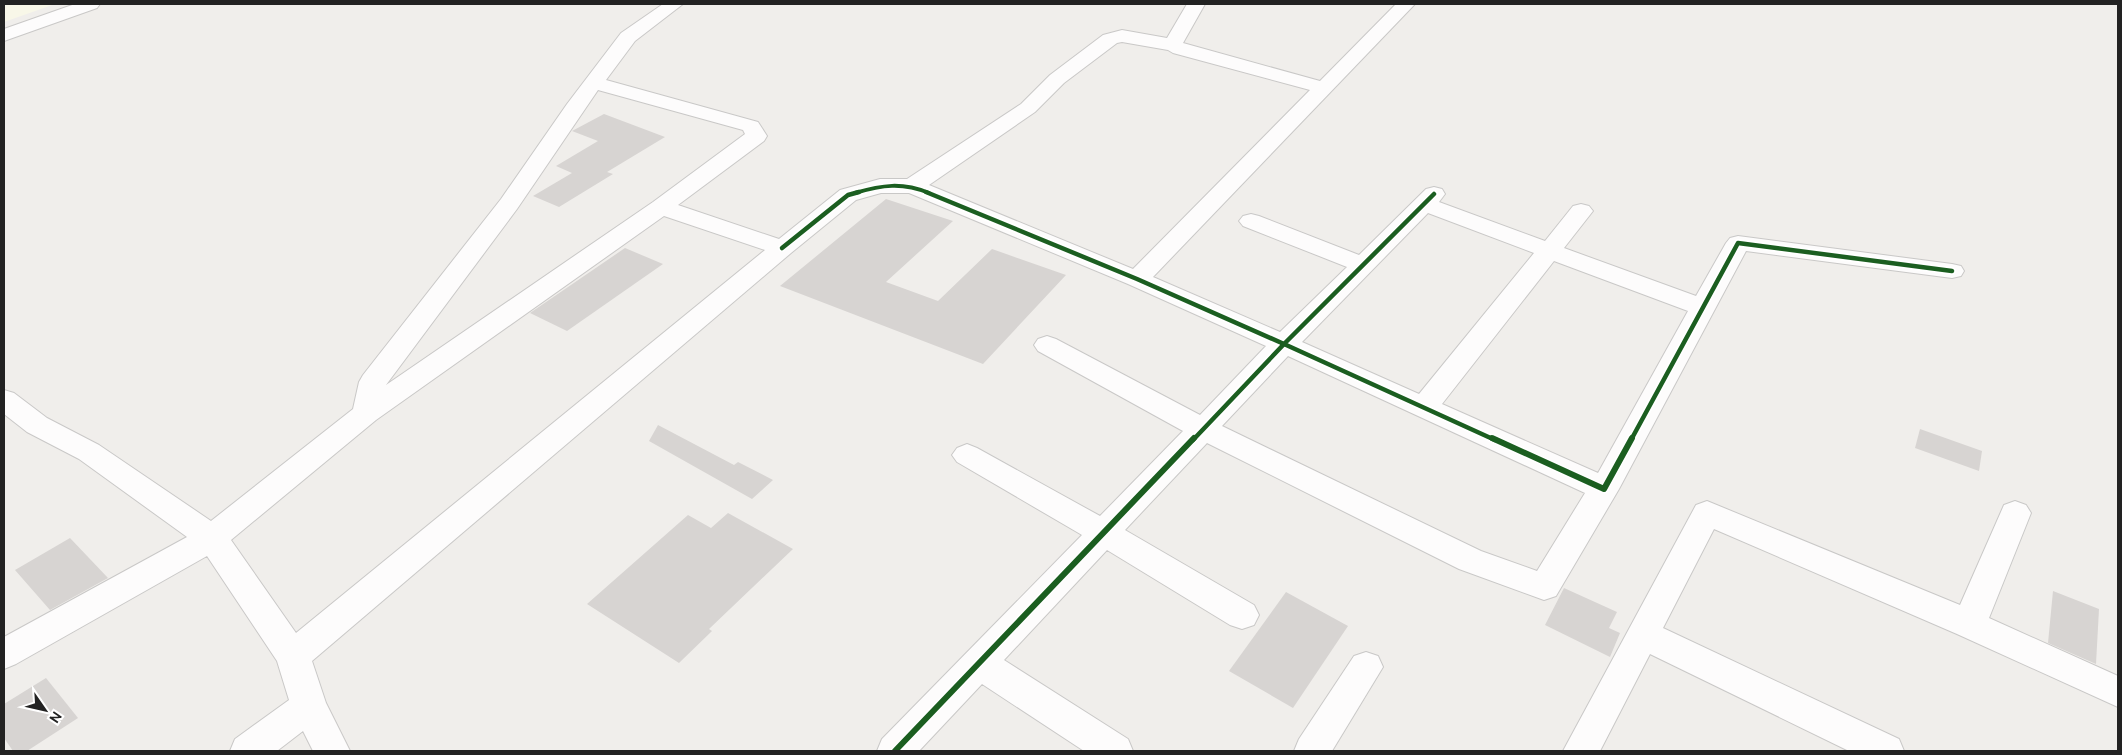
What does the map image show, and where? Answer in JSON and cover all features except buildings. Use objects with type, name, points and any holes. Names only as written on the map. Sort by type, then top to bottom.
[{"type":"street","points":[[4,35],[91,4]]},
{"type":"street","points":[[366,413],[373,382],[509,204],[574,108],[628,37],[674,4]]},
{"type":"street","points":[[1173,45],[1196,4]]},
{"type":"street","points":[[1137,279],[1406,4]]},
{"type":"street","points":[[912,186],[1028,108],[1057,79],[1110,39],[1122,36],[1173,45],[1180,49],[1324,88]]},
{"type":"street","points":[[4,654],[212,538],[366,413],[661,207],[756,136],[751,126],[595,82]]},
{"type":"street","points":[[293,656],[848,195],[880,186],[912,186],[1137,279],[1604,489]]},
{"type":"street","points":[[895,751],[1284,344],[1429,199],[1550,251],[1702,308]]},
{"type":"street","points":[[661,207],[782,248]]},
{"type":"street","points":[[1424,407],[1581,211]]},
{"type":"street","points":[[1251,221],[1363,265]]},
{"type":"street","points":[[1047,345],[1203,429],[1470,560],[1544,587],[1604,489],[1738,242],[1952,271]]},
{"type":"street","points":[[4,400],[37,425],[89,452],[212,538],[293,656],[309,706],[332,751]]},
{"type":"street","points":[[967,455],[1242,615]]},
{"type":"street","points":[[1581,751],[1707,513],[1969,624],[2118,692]]},
{"type":"street","points":[[1969,624],[2015,513]]},
{"type":"street","points":[[1643,634],[1886,751]]},
{"type":"street","points":[[979,663],[1114,751]]},
{"type":"street","points":[[1312,751],[1366,667]]},
{"type":"street","points":[[248,751],[309,706]]},
{"type":"shaded area","points":[[4,4],[55,4],[4,22]]},
{"type":"cycle path","points":[[782,248],[848,195],[880,186],[912,186],[1137,279],[1284,344],[895,751]]},
{"type":"cycle path","points":[[1434,194],[1284,344],[1604,489],[1738,243],[1952,271]]}]
